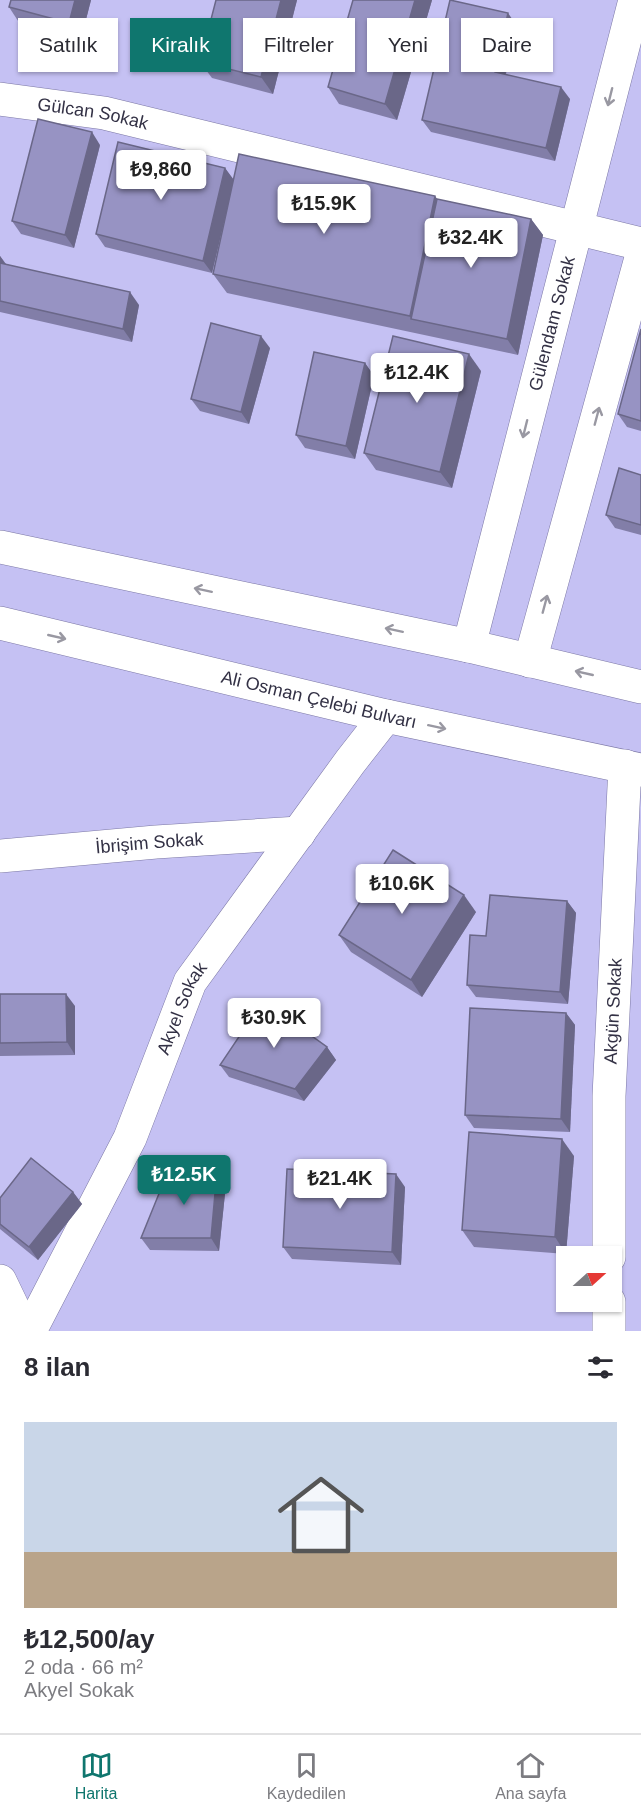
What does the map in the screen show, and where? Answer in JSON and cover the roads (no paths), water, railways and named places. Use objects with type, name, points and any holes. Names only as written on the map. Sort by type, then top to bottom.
[{"type":"street","name":"Gülendam Sokak","points":[[469,646],[635,0]]},
{"type":"street","name":"Gülcan Sokak","points":[[0,99],[104,113],[641,244]]},
{"type":"street","points":[[530,661],[641,258]]},
{"type":"street","points":[[0,547],[469,646],[641,687]]},
{"type":"street","name":"Ali Osman Çelebi Bulvarı","points":[[0,623],[386,717],[633,768]]},
{"type":"street","name":"Akyel Sokak","points":[[30,1331],[130,1138],[190,982],[350,762],[386,717]]},
{"type":"street","name":"Akgün Sokak","points":[[609,1246],[609,1096],[633,768]]},
{"type":"street","name":"İbrişim Sokak","points":[[0,856],[156,842],[299,833]]},
{"type":"street","points":[[0,1281],[24,1331]]},
{"type":"street","points":[[609,1312],[609,1331]]},
{"type":"street","points":[[0,1328],[10,1331]]}]
